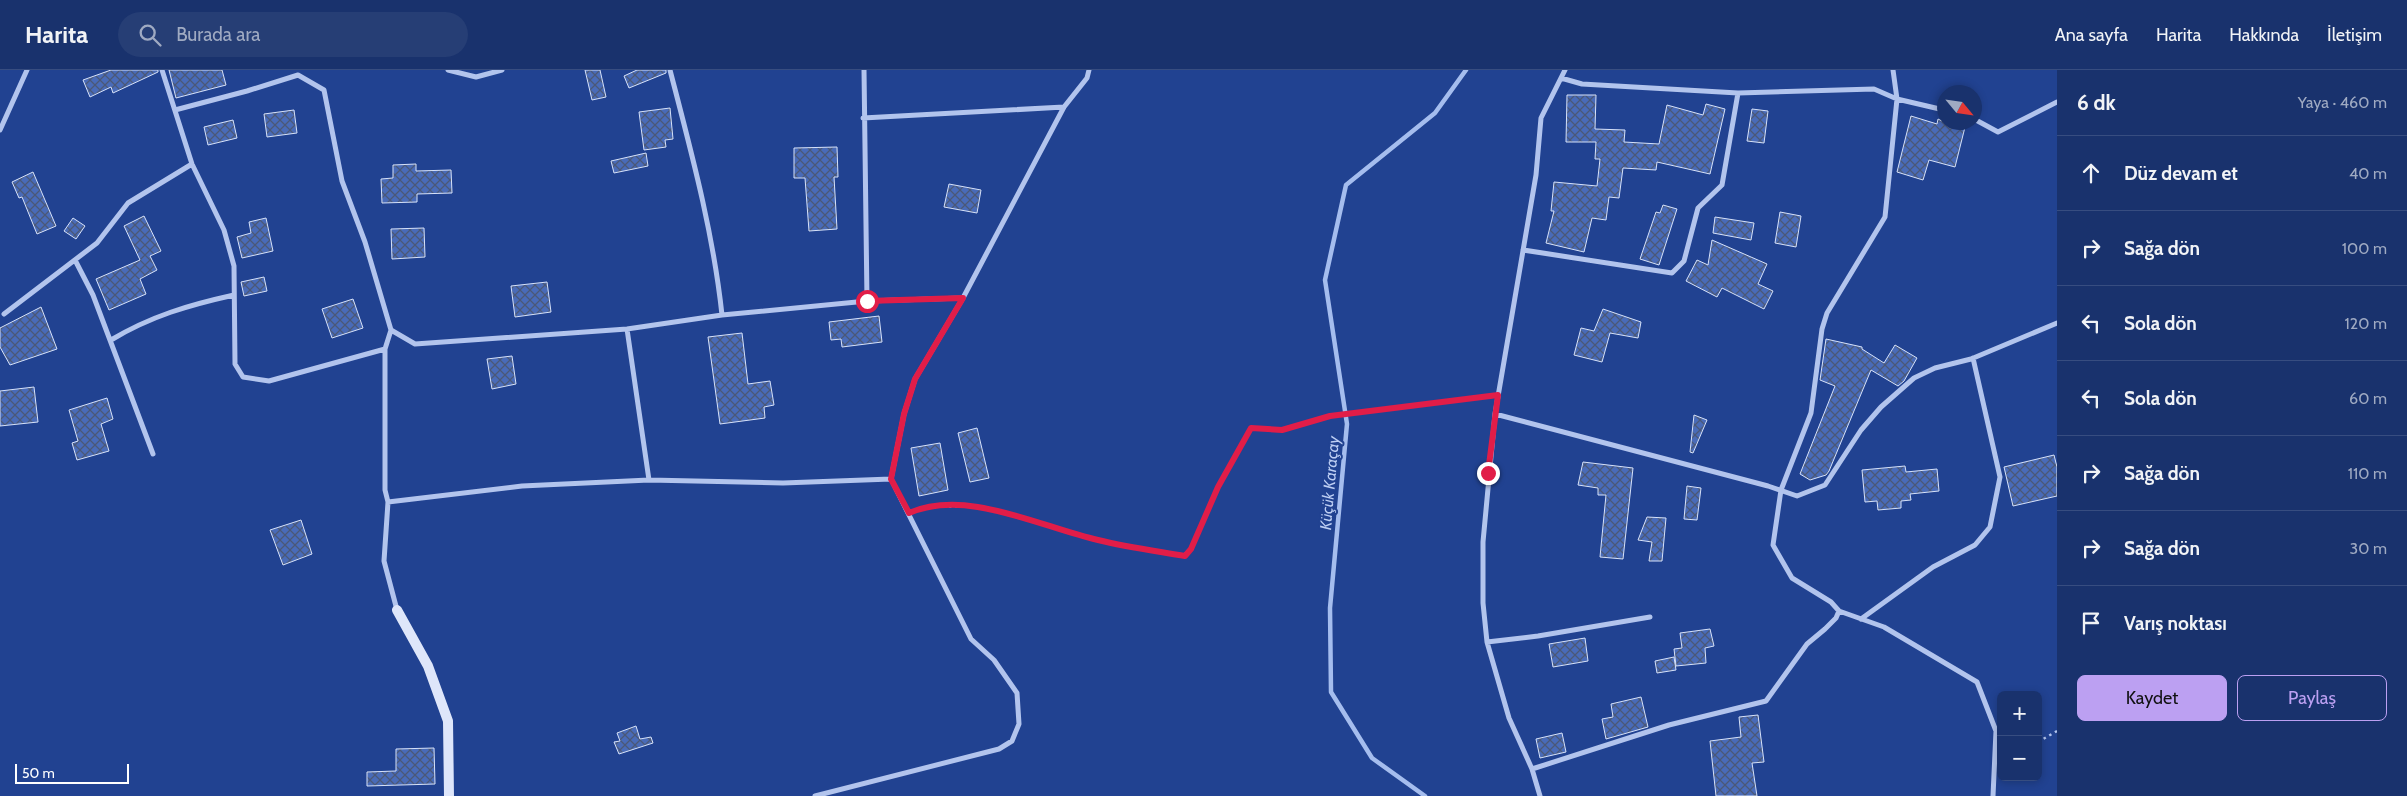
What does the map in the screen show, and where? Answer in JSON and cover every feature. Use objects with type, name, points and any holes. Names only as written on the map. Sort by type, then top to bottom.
[{"type":"street","points":[[0,130],[27,70]]},
{"type":"street","points":[[162,70],[192,164],[224,230],[234,266],[235,364],[242,377],[269,382],[385,349]]},
{"type":"street","points":[[283,70],[286,78]]},
{"type":"street","points":[[448,70],[476,77],[502,70]]},
{"type":"street","points":[[670,70],[700,188],[719,283],[722,314]]},
{"type":"street","points":[[864,70],[863,118],[867,301]]},
{"type":"street","points":[[816,796],[999,749],[1012,741],[1019,724],[1017,694],[994,660],[971,639],[891,479],[904,414],[915,379],[963,298],[1064,107],[1087,78],[1089,70]]},
{"type":"street","points":[[1540,796],[1532,768],[1510,718],[1487,642],[1483,603],[1483,542],[1495,414],[1536,175],[1541,118],[1565,70]]},
{"type":"street","points":[[1893,70],[1897,99],[1885,217],[1827,313],[1822,329],[1811,413],[1781,490],[1774,545],[1792,578],[1831,602],[1839,611],[1884,627],[1977,682],[1996,731],[1993,796]]},
{"type":"street","points":[[175,110],[298,75],[324,90],[342,180],[367,250],[391,330],[385,349],[385,490],[388,502],[384,561],[397,610],[428,666],[448,721],[449,796]]},
{"type":"street","points":[[1561,78],[1582,84],[1738,93],[1874,89],[1897,99],[1937,108]]},
{"type":"street","points":[[1523,250],[1672,273],[1684,262],[1698,208],[1722,185],[1738,93]]},
{"type":"street","points":[[1982,123],[1998,132],[2057,102]]},
{"type":"street","points":[[863,118],[1064,107]]},
{"type":"street","points":[[4,314],[97,242],[128,203],[192,164]]},
{"type":"street","points":[[75,260],[93,295],[153,454]]},
{"type":"street","points":[[111,340],[184,306],[234,295]]},
{"type":"street","points":[[391,330],[416,344],[627,328],[722,314],[867,301],[963,298]]},
{"type":"street","points":[[1495,414],[1781,490],[1797,496],[1826,486],[1861,430],[1881,406],[1914,378],[1935,368],[1973,358],[2057,323]]},
{"type":"street","points":[[627,328],[649,480]]},
{"type":"street","points":[[1861,619],[1892,594],[1933,567],[1975,545],[1990,527],[2000,477],[1973,358]]},
{"type":"street","points":[[388,502],[522,486],[649,480],[783,483],[891,479]]},
{"type":"street","points":[[1532,768],[1670,725],[1766,701],[1807,644],[1830,624],[1839,611]]},
{"type":"street","points":[[1487,642],[1538,636],[1650,617]]},
{"type":"path","points":[[909,513],[924,506],[977,506],[1097,540],[1185,556],[1191,549],[1218,487],[1251,428],[1282,430],[1335,415],[1498,395]]},
{"type":"path","points":[[2042,740],[2057,731]]},
{"type":"building","points":[[111,70],[158,70],[158,72],[113,93],[111,87],[90,97],[83,80]]},
{"type":"building","points":[[169,70],[222,70],[226,85],[176,98]]},
{"type":"building","points":[[585,70],[600,70],[606,97],[592,100]]},
{"type":"building","points":[[637,70],[666,70],[666,73],[629,88],[624,76]]},
{"type":"building","points":[[1567,95],[1596,95],[1595,129],[1625,130],[1624,142],[1659,144],[1667,105],[1703,115],[1706,104],[1725,109],[1710,174],[1657,162],[1656,170],[1623,168],[1619,198],[1609,197],[1606,220],[1592,218],[1584,252],[1546,243],[1554,211],[1551,211],[1554,182],[1597,186],[1600,159],[1595,159],[1596,142],[1566,142]]},
{"type":"building","points":[[670,108],[673,139],[665,140],[666,147],[644,150],[639,112]]},
{"type":"building","points":[[1752,109],[1768,111],[1764,143],[1747,141]]},
{"type":"building","points":[[294,110],[297,133],[267,137],[264,114]]},
{"type":"building","points":[[1911,116],[1937,124],[1937,130],[1964,130],[1955,167],[1929,160],[1923,180],[1897,172]]},
{"type":"building","points":[[233,120],[237,138],[208,145],[204,127]]},
{"type":"building","points":[[837,147],[838,177],[834,177],[837,229],[809,231],[805,178],[794,178],[794,148]]},
{"type":"building","points":[[646,153],[648,166],[614,173],[611,161]]},
{"type":"building","points":[[416,164],[416,171],[451,170],[452,193],[417,194],[417,202],[382,203],[381,179],[393,178],[393,165]]},
{"type":"building","points":[[33,172],[56,226],[37,234],[22,197],[19,198],[12,182]]},
{"type":"building","points":[[949,184],[981,190],[977,213],[944,207]]},
{"type":"building","points":[[1663,205],[1677,209],[1659,265],[1640,259],[1656,212],[1660,213]]},
{"type":"building","points":[[1780,212],[1801,216],[1796,247],[1775,243]]},
{"type":"building","points":[[144,216],[161,251],[150,256],[157,270],[140,279],[146,294],[109,310],[96,279],[140,260],[124,226]]},
{"type":"building","points":[[1715,217],[1754,223],[1751,240],[1713,233]]},
{"type":"building","points":[[73,218],[85,226],[76,239],[64,231]]},
{"type":"building","points":[[266,218],[273,251],[242,258],[237,237],[251,233],[249,222]]},
{"type":"building","points":[[424,228],[425,257],[392,259],[391,229]]},
{"type":"building","points":[[1712,240],[1767,264],[1758,284],[1773,291],[1764,309],[1722,288],[1717,297],[1686,281],[1697,260],[1708,265]]},
{"type":"building","points":[[264,277],[267,291],[244,296],[241,282]]},
{"type":"building","points":[[547,282],[551,312],[515,317],[511,286]]},
{"type":"building","points":[[353,299],[363,328],[332,338],[322,309]]},
{"type":"building","points":[[41,307],[57,349],[10,365],[0,347],[0,328]]},
{"type":"building","points":[[1603,309],[1641,322],[1638,338],[1610,333],[1602,362],[1574,355],[1581,328],[1594,331]]},
{"type":"building","points":[[879,316],[882,342],[842,347],[841,339],[831,340],[829,322]]},
{"type":"building","points":[[742,333],[748,384],[770,381],[774,405],[764,407],[765,418],[720,424],[708,337]]},
{"type":"building","points":[[1826,339],[1862,347],[1862,349],[1884,363],[1895,345],[1917,358],[1904,381],[1898,386],[1871,370],[1829,471],[1826,475],[1810,480],[1800,474],[1835,386],[1820,380]]},
{"type":"building","points":[[512,356],[516,384],[492,389],[487,359]]},
{"type":"building","points":[[34,387],[38,422],[0,426],[0,391]]},
{"type":"building","points":[[107,398],[113,419],[101,424],[109,451],[77,460],[72,443],[78,441],[69,410]]},
{"type":"building","points":[[1694,415],[1707,420],[1693,453],[1690,452]]},
{"type":"building","points":[[977,428],[989,478],[970,482],[958,433]]},
{"type":"building","points":[[940,443],[948,490],[919,496],[911,448]]},
{"type":"building","points":[[2054,455],[2057,467],[2057,496],[2013,506],[2004,467]]},
{"type":"building","points":[[1583,462],[1633,468],[1623,559],[1600,557],[1606,495],[1598,495],[1598,488],[1578,485]]},
{"type":"building","points":[[1905,466],[1906,472],[1937,469],[1939,491],[1910,494],[1911,500],[1901,501],[1901,508],[1878,510],[1877,501],[1865,502],[1862,470]]},
{"type":"building","points":[[1687,486],[1701,488],[1697,520],[1684,519]]},
{"type":"building","points":[[1647,517],[1666,518],[1662,561],[1649,561],[1652,542],[1638,540]]},
{"type":"building","points":[[301,520],[312,554],[283,565],[270,530]]},
{"type":"building","points":[[1710,629],[1714,646],[1705,648],[1706,663],[1676,666],[1674,649],[1682,648],[1680,633]]},
{"type":"building","points":[[1585,638],[1588,661],[1553,667],[1549,644]]},
{"type":"building","points":[[1674,657],[1676,670],[1657,673],[1655,661]]},
{"type":"building","points":[[1641,697],[1648,727],[1606,739],[1602,719],[1613,717],[1611,704]]},
{"type":"building","points":[[1758,715],[1764,762],[1752,763],[1757,796],[1716,796],[1710,741],[1741,737],[1739,717]]},
{"type":"building","points":[[636,726],[640,739],[651,737],[653,743],[619,754],[614,742],[620,741],[617,733]]},
{"type":"building","points":[[1562,733],[1566,752],[1540,758],[1536,739]]},
{"type":"building","points":[[434,748],[435,784],[367,786],[367,772],[396,771],[396,749]]},
{"type":"waterway","name":"Küçük Karaçay","points":[[1425,796],[1372,758],[1331,692],[1330,608],[1347,424],[1325,280],[1346,185],[1435,113],[1466,70]]},
{"type":"route","points":[[867,301],[963,298],[915,379],[904,414],[891,479],[909,513],[924,506],[977,506],[1097,540],[1185,556],[1191,549],[1218,487],[1251,428],[1282,430],[1330,416],[1498,395],[1488,473]]}]
